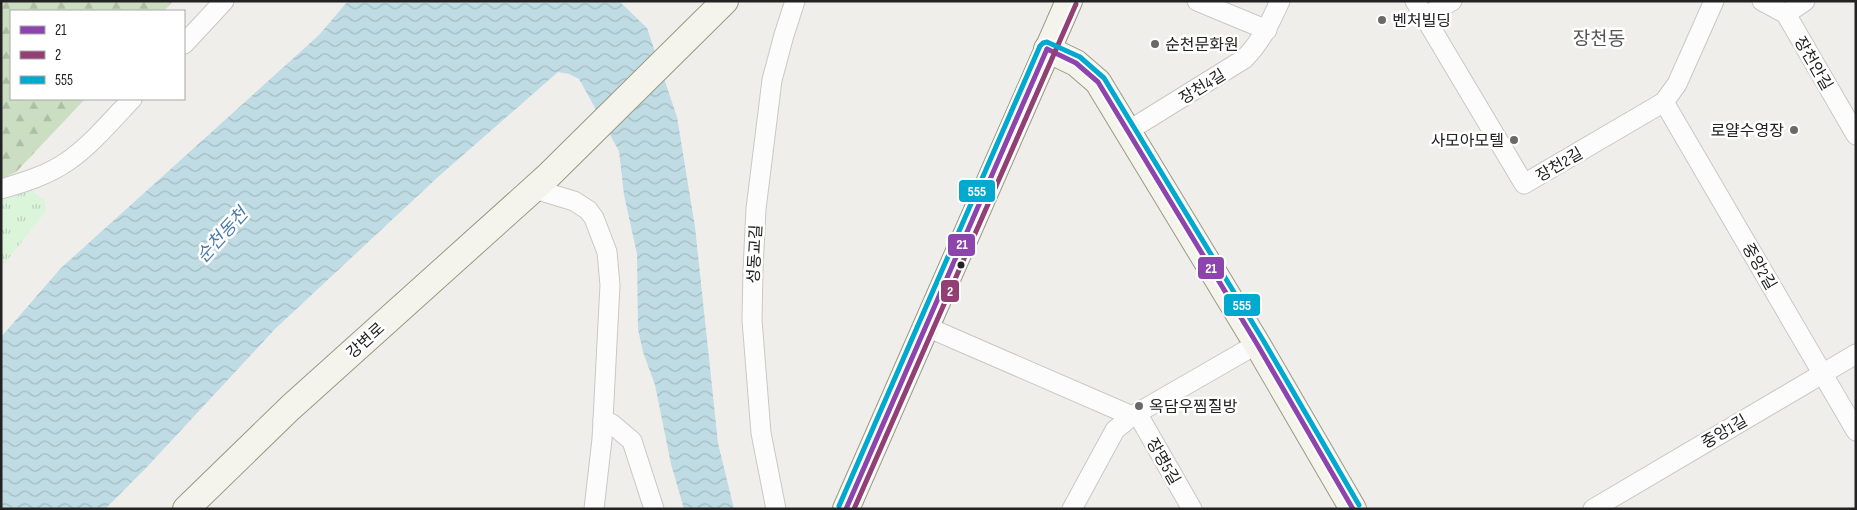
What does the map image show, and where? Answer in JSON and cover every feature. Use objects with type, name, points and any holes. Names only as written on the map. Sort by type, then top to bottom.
[{"type":"main road","name":"강변로","points":[[186,509],[290,408],[541,183],[725,1]]},
{"type":"main road","points":[[846,509],[1069,1]]},
{"type":"main road","points":[[1048,49],[1076,63],[1098,82],[1257,344],[1353,509]]},
{"type":"street","points":[[185,43],[224,1]]},
{"type":"street","name":"성동교길","points":[[776,509],[761,433],[753,338],[753,270],[756,209],[772,80],[795,1]]},
{"type":"street","points":[[1198,1],[1267,30]]},
{"type":"street","name":"장천4길","points":[[1128,131],[1240,62],[1255,48],[1267,30],[1280,1]]},
{"type":"street","name":"장천2길","points":[[1452,1],[1419,9],[1524,184],[1664,102],[1677,84],[1714,1]]},
{"type":"street","points":[[1762,1],[1786,14],[1805,1]]},
{"type":"street","name":"장천안길","points":[[1786,14],[1856,135]]},
{"type":"street","points":[[1,189],[32,180],[68,161],[94,138],[131,100]]},
{"type":"street","name":"중앙2길","points":[[1664,102],[1856,431]]},
{"type":"street","points":[[541,183],[588,210],[594,218],[607,252],[610,285],[602,438],[594,509]]},
{"type":"street","points":[[927,327],[1134,415]]},
{"type":"street","points":[[1072,509],[1115,430],[1134,415],[1257,344]]},
{"type":"street","name":"중앙1길","points":[[1593,509],[1856,354]]},
{"type":"street","name":"장명5길","points":[[1134,415],[1192,509]]},
{"type":"street","points":[[603,420],[612,424],[632,442],[654,509]]},
{"type":"green space","points":[[1,1],[173,1],[165,10],[10,10],[10,100],[84,100],[16,172],[1,179]]},
{"type":"green space","points":[[30,189],[45,201],[46,211],[1,268],[1,197]]},
{"type":"water","name":"순천동천","points":[[348,1],[619,1],[647,28],[677,117],[695,227],[718,443],[734,509],[684,509],[671,464],[655,385],[643,352],[638,329],[637,254],[624,195],[619,151],[579,79],[569,74],[558,72],[439,176],[275,329],[146,468],[105,509],[1,509],[1,337],[61,268],[319,35]]},
{"type":"transit line","name":"2","points":[[854,509],[1076,4]]},
{"type":"transit line","name":"555","points":[[839,506],[1040,46],[1047,42],[1080,57],[1104,78],[1263,340],[1359,505]]},
{"type":"transit line","name":"21","points":[[1047,49],[1076,63],[1098,82],[1257,344],[1353,509]]},
{"type":"transit line","name":"21","points":[[846,509],[1047,49]]},
{"type":"place","name":"벤처빌딩","points":[[1382,20]]},
{"type":"place","name":"순천문화원","points":[[1155,44]]},
{"type":"place","name":"로얄수영장","points":[[1794,130]]},
{"type":"place","name":"사모아모텔","points":[[1514,140]]},
{"type":"place","name":"옥담우찜질방","points":[[1139,406]]},
{"type":"district","name":"장천동","points":[[1599,38]]}]
